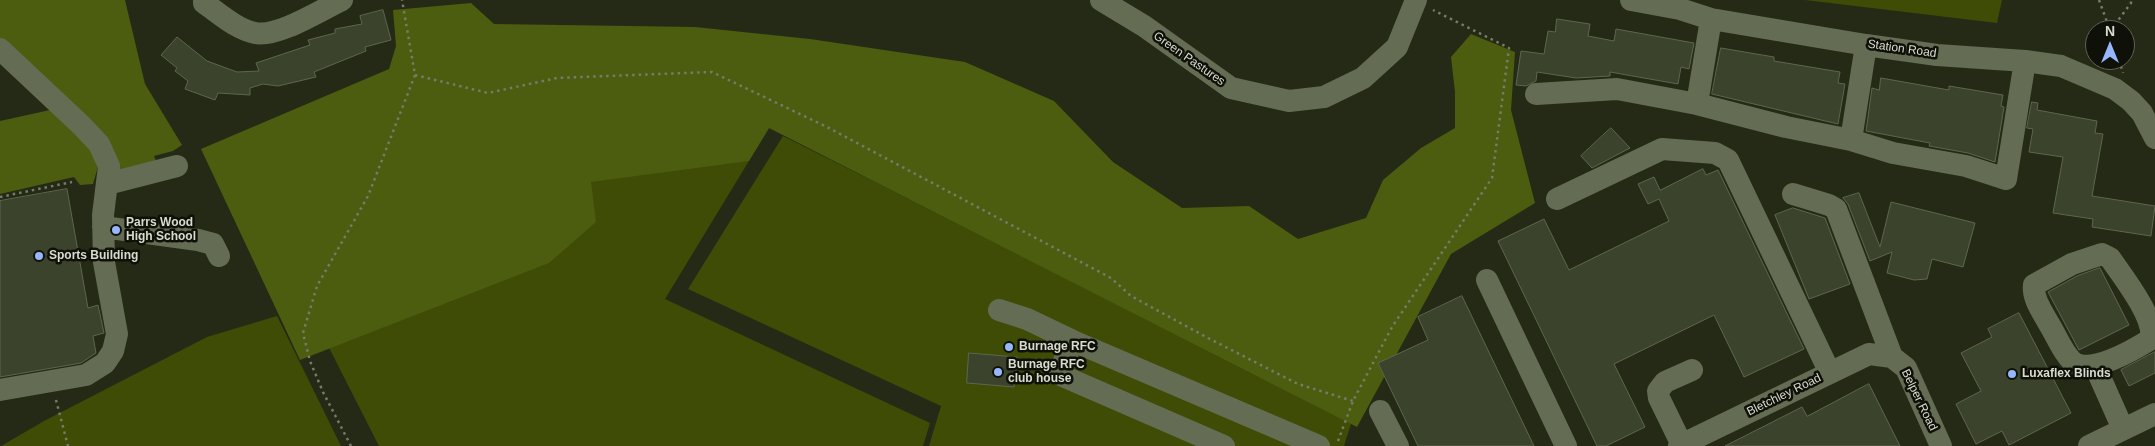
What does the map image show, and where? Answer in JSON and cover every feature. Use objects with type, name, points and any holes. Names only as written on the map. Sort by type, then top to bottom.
[{"type":"street","points":[[204,0],[204,3],[236,25],[256,34],[276,32],[342,0]]},
{"type":"street","name":"Green Pastures","points":[[1101,0],[1144,26],[1231,88],[1290,101],[1324,96],[1363,78],[1397,47],[1416,1]]},
{"type":"street","name":"Station Road","points":[[1631,0],[1680,9],[1711,19],[1866,45],[1937,55],[2025,61],[2061,66],[2115,89],[2131,101],[2142,113],[2154,133]]},
{"type":"street","points":[[1697,104],[1711,19]]},
{"type":"street","points":[[1850,140],[1866,45]]},
{"type":"street","points":[[0,49],[41,84],[99,144],[109,166],[103,227],[105,273],[117,334],[113,351],[104,363],[86,375],[0,390]]},
{"type":"street","points":[[1536,94],[1616,89],[1697,104],[1786,127],[1850,140],[1893,153],[1966,166],[2006,178],[2025,61]]},
{"type":"street","points":[[1557,199],[1662,150],[1715,153],[1728,160],[1830,373]]},
{"type":"street","points":[[107,184],[177,166]]},
{"type":"street","points":[[1793,194],[1836,209],[1892,357]]},
{"type":"street","points":[[103,227],[198,240],[213,244],[219,256]]},
{"type":"street","points":[[2102,254],[2110,258],[2138,300],[2153,331],[2151,339],[2135,349],[2095,366],[2078,366],[2070,360],[2040,308],[2034,291],[2034,285],[2072,264],[2102,254]]},
{"type":"street","points":[[1487,280],[1566,446]]},
{"type":"street","points":[[999,310],[1027,319],[1073,341],[1319,446]]},
{"type":"street","points":[[1073,341],[1058,374],[1224,446]]},
{"type":"street","name":"Bletchley Road","points":[[1681,445],[1869,354],[1892,357]]},
{"type":"street","name":"Belper Road","points":[[1892,357],[1906,368],[1941,446]]},
{"type":"street","points":[[2095,366],[2123,430]]},
{"type":"street","points":[[1681,445],[1659,398],[1658,391],[1665,382],[1692,370]]},
{"type":"street","points":[[1380,412],[1398,446]]},
{"type":"street","points":[[2089,446],[2155,414]]},
{"type":"path","points":[[351,446],[323,392],[310,361],[303,333],[318,286],[368,196],[416,75],[402,0]]},
{"type":"path","points":[[2099,0],[2107,20]]},
{"type":"path","points":[[2118,20],[2131,3],[2131,0]]},
{"type":"path","points":[[1336,446],[1353,402],[1392,327],[1492,178],[1508,48],[1416,1]]},
{"type":"path","points":[[416,75],[488,93],[557,78],[712,72],[827,127],[1111,278],[1131,296],[1208,338],[1298,384],[1353,402]]},
{"type":"path","points":[[0,197],[72,182]]},
{"type":"path","points":[[52,381],[68,446]]},
{"type":"green space","points":[[0,0],[125,0],[145,84],[182,145],[173,151],[154,156],[158,166],[110,178],[111,161],[0,41]]},
{"type":"green space","points":[[1805,0],[2002,0],[1997,23]]},
{"type":"green space","points":[[471,3],[494,24],[695,27],[810,39],[965,62],[1054,101],[1113,162],[1182,208],[1249,206],[1298,239],[1366,218],[1383,180],[1421,148],[1455,128],[1455,92],[1451,57],[1471,34],[1515,52],[1511,110],[1535,203],[1451,254],[1357,427],[769,128],[749,161],[591,182],[596,222],[549,263],[300,360],[201,149],[389,69],[396,46],[393,10]]},
{"type":"green space","points":[[530,108],[769,128],[665,299],[930,423],[923,446],[379,446],[322,334]]},
{"type":"green space","points":[[50,110],[92,144],[99,163],[93,184],[80,185],[74,177],[0,194],[0,121]]},
{"type":"green space","name":"Burnage RFC","points":[[783,136],[1352,421],[1344,446],[929,446],[941,406],[688,289]]},
{"type":"green space","points":[[277,316],[341,446],[1,446],[44,421],[207,337]]},
{"type":"building","points":[[383,10],[391,40],[365,47],[366,51],[314,72],[316,77],[278,86],[263,84],[250,88],[250,95],[218,93],[215,100],[185,89],[188,81],[175,71],[177,68],[161,55],[177,37],[207,61],[237,72],[259,71],[256,63],[310,45],[308,40],[335,33],[335,29],[362,24],[360,16]]},
{"type":"building","points":[[1557,19],[1590,24],[1588,36],[1614,41],[1616,29],[1694,43],[1689,69],[1681,67],[1678,84],[1610,72],[1610,76],[1576,78],[1537,72],[1536,81],[1526,86],[1516,85],[1521,51],[1544,54],[1548,31],[1555,32]]},
{"type":"building","points":[[1721,48],[1774,57],[1774,61],[1840,72],[1838,83],[1845,84],[1838,124],[1712,94]]},
{"type":"building","points":[[1881,78],[1949,90],[1949,86],[2003,95],[2001,106],[2004,107],[1995,162],[1968,153],[1929,146],[1930,143],[1866,131],[1872,88],[1879,90]]},
{"type":"building","points":[[2032,102],[2038,103],[2037,110],[2097,121],[2095,133],[2103,134],[2092,196],[2155,206],[2151,236],[2092,227],[2093,219],[2053,213],[2063,157],[2029,152],[2033,129],[2027,128]]},
{"type":"building","points":[[1611,128],[1630,148],[1592,168],[1581,156]]},
{"type":"building","points":[[1703,169],[1706,175],[1718,170],[1804,349],[1744,377],[1714,315],[1614,364],[1645,427],[1606,446],[1597,446],[1498,241],[1544,219],[1569,270],[1669,221],[1659,199],[1648,204],[1638,184],[1654,177],[1660,190]]},
{"type":"building","name":"Sports Building","points":[[67,189],[88,308],[98,305],[104,333],[93,336],[96,353],[81,363],[0,377],[0,201]]},
{"type":"building","points":[[1859,193],[1880,247],[1891,202],[1975,223],[1963,267],[1932,259],[1927,279],[1914,280],[1887,273],[1892,252],[1870,261],[1848,204],[1843,198]]},
{"type":"building","points":[[1793,208],[1825,218],[1850,284],[1809,299],[1775,215]]},
{"type":"building","points":[[2100,268],[2129,325],[2079,350],[2048,292],[2077,276]]},
{"type":"building","points":[[1462,296],[1534,446],[1418,446],[1378,363],[1428,340],[1418,317]]},
{"type":"building","name":"Luxaflex Blinds","points":[[2019,313],[2071,413],[2009,445],[2002,431],[1976,444],[1956,404],[1981,391],[1961,353],[1992,337],[1988,329]]},
{"type":"building","points":[[2155,352],[2155,373],[2129,386],[2121,370]]},
{"type":"building","points":[[969,353],[1017,357],[1014,387],[967,383]]},
{"type":"building","points":[[1869,384],[1900,446],[1725,446],[1802,407],[1807,416]]},
{"type":"place","name":"Parrs Wood High School","points":[[116,230]]},
{"type":"place","name":"Sports Building","points":[[39,256]]},
{"type":"place","name":"Burnage RFC","points":[[1009,347]]},
{"type":"place","name":"Burnage RFC club house","points":[[998,372]]},
{"type":"place","name":"Luxaflex Blinds","points":[[2012,374]]}]
